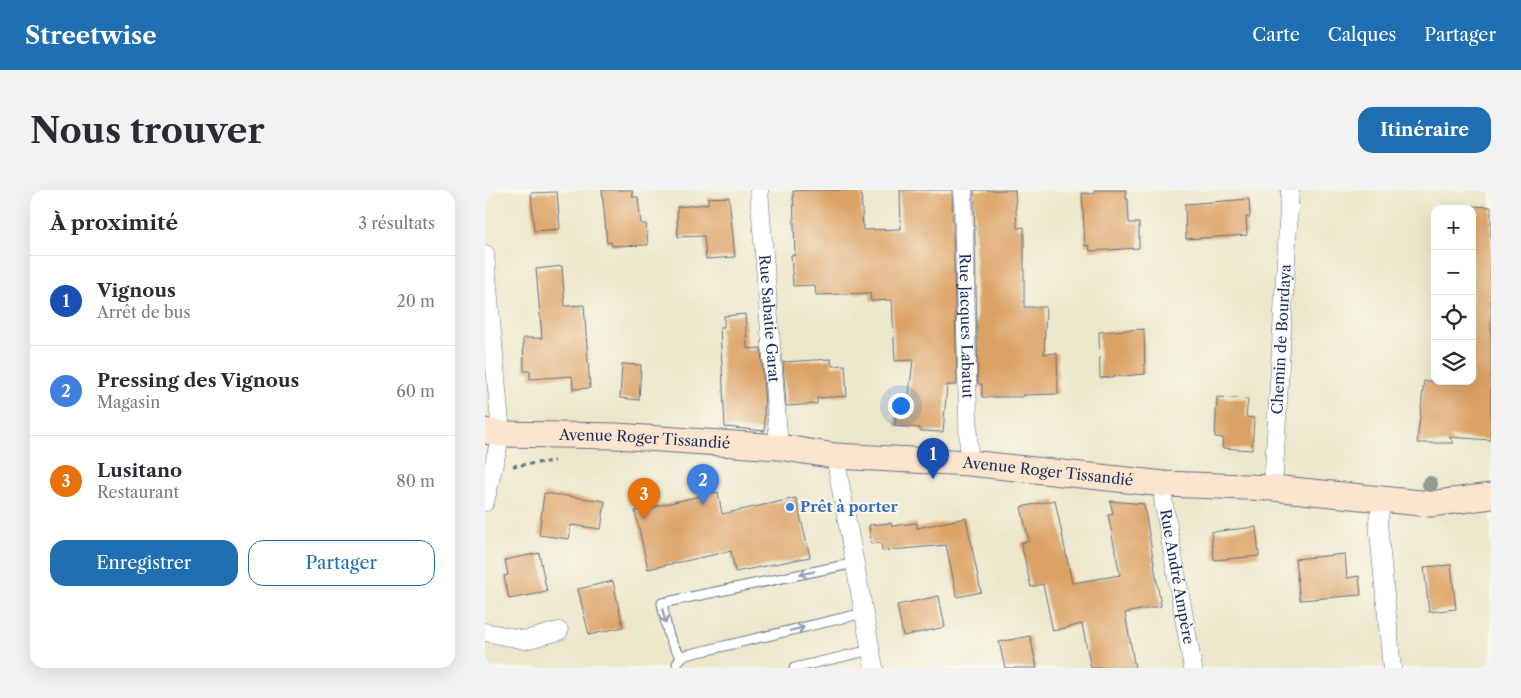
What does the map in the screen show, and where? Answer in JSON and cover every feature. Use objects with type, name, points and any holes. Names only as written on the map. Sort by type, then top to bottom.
[{"type":"main road","name":"Avenue Roger Tissandié","points":[[493,432],[617,436],[779,447],[835,456],[969,463],[1164,484],[1273,488],[1430,504],[1491,496]]},
{"type":"street","name":"Rue Sabatie Garat","points":[[759,190],[779,447]]},
{"type":"street","name":"Rue Jacques Labatut","points":[[963,190],[969,463]]},
{"type":"street","name":"Chemin de Bourdaya","points":[[1273,488],[1290,190]]},
{"type":"street","points":[[485,254],[493,432],[485,502]]},
{"type":"street","points":[[835,456],[874,668]]},
{"type":"street","name":"Rue André Ampère","points":[[1164,484],[1163,499],[1193,668]]},
{"type":"street","points":[[1383,499],[1378,521],[1392,668]]},
{"type":"street","points":[[485,632],[525,640],[559,631]]},
{"type":"lane","points":[[682,656],[670,642],[661,603],[855,563]]},
{"type":"lane","points":[[677,668],[677,664],[682,656],[864,613]]},
{"type":"lane","points":[[794,668],[871,650]]},
{"type":"building","points":[[602,190],[632,190],[633,197],[638,197],[641,224],[646,224],[648,245],[612,246],[611,242],[607,243]]},
{"type":"building","points":[[861,190],[863,230],[901,229],[900,190],[952,190],[957,385],[947,385],[943,432],[920,431],[920,428],[895,426],[897,401],[908,403],[913,360],[895,361],[892,300],[871,301],[870,293],[816,295],[815,285],[793,286],[791,255],[795,255],[793,191]]},
{"type":"building","points":[[974,190],[1015,190],[1017,228],[1024,227],[1024,307],[1046,307],[1044,354],[1057,353],[1058,394],[1023,395],[1023,397],[982,397],[982,384],[978,384]]},
{"type":"building","points":[[1095,190],[1126,190],[1129,223],[1139,223],[1139,248],[1090,251],[1089,245],[1085,246],[1082,193],[1095,194]]},
{"type":"building","points":[[557,192],[560,229],[534,231],[531,193]]},
{"type":"building","points":[[729,197],[735,257],[706,259],[704,236],[678,237],[677,207],[708,204],[708,198]]},
{"type":"building","points":[[1249,199],[1250,217],[1246,217],[1247,235],[1186,239],[1185,204]]},
{"type":"building","points":[[1476,206],[1491,207],[1491,440],[1449,437],[1454,443],[1417,443],[1424,381],[1431,381],[1431,385],[1476,385]]},
{"type":"building","points":[[562,266],[565,306],[584,305],[590,388],[573,389],[572,376],[530,379],[530,371],[524,371],[523,338],[542,338],[536,269]]},
{"type":"building","points":[[745,314],[747,349],[761,348],[765,431],[725,427],[720,327],[724,327],[724,316]]},
{"type":"building","points":[[1144,329],[1145,374],[1100,378],[1099,332]]},
{"type":"building","points":[[831,359],[832,366],[845,365],[847,396],[817,398],[817,404],[786,406],[783,362]]},
{"type":"building","points":[[622,364],[641,365],[639,400],[620,398]]},
{"type":"building","points":[[1217,397],[1248,399],[1246,417],[1254,418],[1252,450],[1222,448],[1223,438],[1215,437]]},
{"type":"building","points":[[718,492],[722,514],[796,498],[810,557],[735,572],[731,551],[648,569],[635,511]]},
{"type":"building","points":[[544,493],[605,501],[601,529],[571,525],[569,539],[539,535]]},
{"type":"building","points":[[1055,500],[1072,583],[1120,575],[1108,515],[1113,514],[1110,501],[1144,504],[1161,606],[1125,613],[1135,668],[1091,668],[1082,624],[1053,631],[1043,584],[1031,587],[1021,543],[1029,541],[1021,507]]},
{"type":"building","points":[[966,518],[981,592],[957,597],[946,545],[882,551],[881,543],[871,544],[869,525],[891,523],[892,526],[917,523],[917,528]]},
{"type":"building","points":[[1256,527],[1259,556],[1214,560],[1211,532]]},
{"type":"building","points":[[539,553],[547,592],[509,599],[504,576],[508,575],[505,560]]},
{"type":"building","points":[[1345,554],[1347,578],[1359,576],[1361,595],[1300,600],[1295,559]]},
{"type":"building","points":[[1451,565],[1456,609],[1429,612],[1424,567]]},
{"type":"building","points":[[613,581],[623,627],[589,635],[578,589]]},
{"type":"building","points":[[939,596],[945,627],[903,636],[897,605]]},
{"type":"building","points":[[1030,636],[1037,668],[1005,668],[999,642]]},
{"type":"place","name":"Vignous","points":[[933,479]]},
{"type":"place","name":"Pressing des Vignous","points":[[703,505]]},
{"type":"place","name":"Prêt à porter","points":[[790,507]]},
{"type":"place","name":"Lusitano","points":[[644,519]]}]
